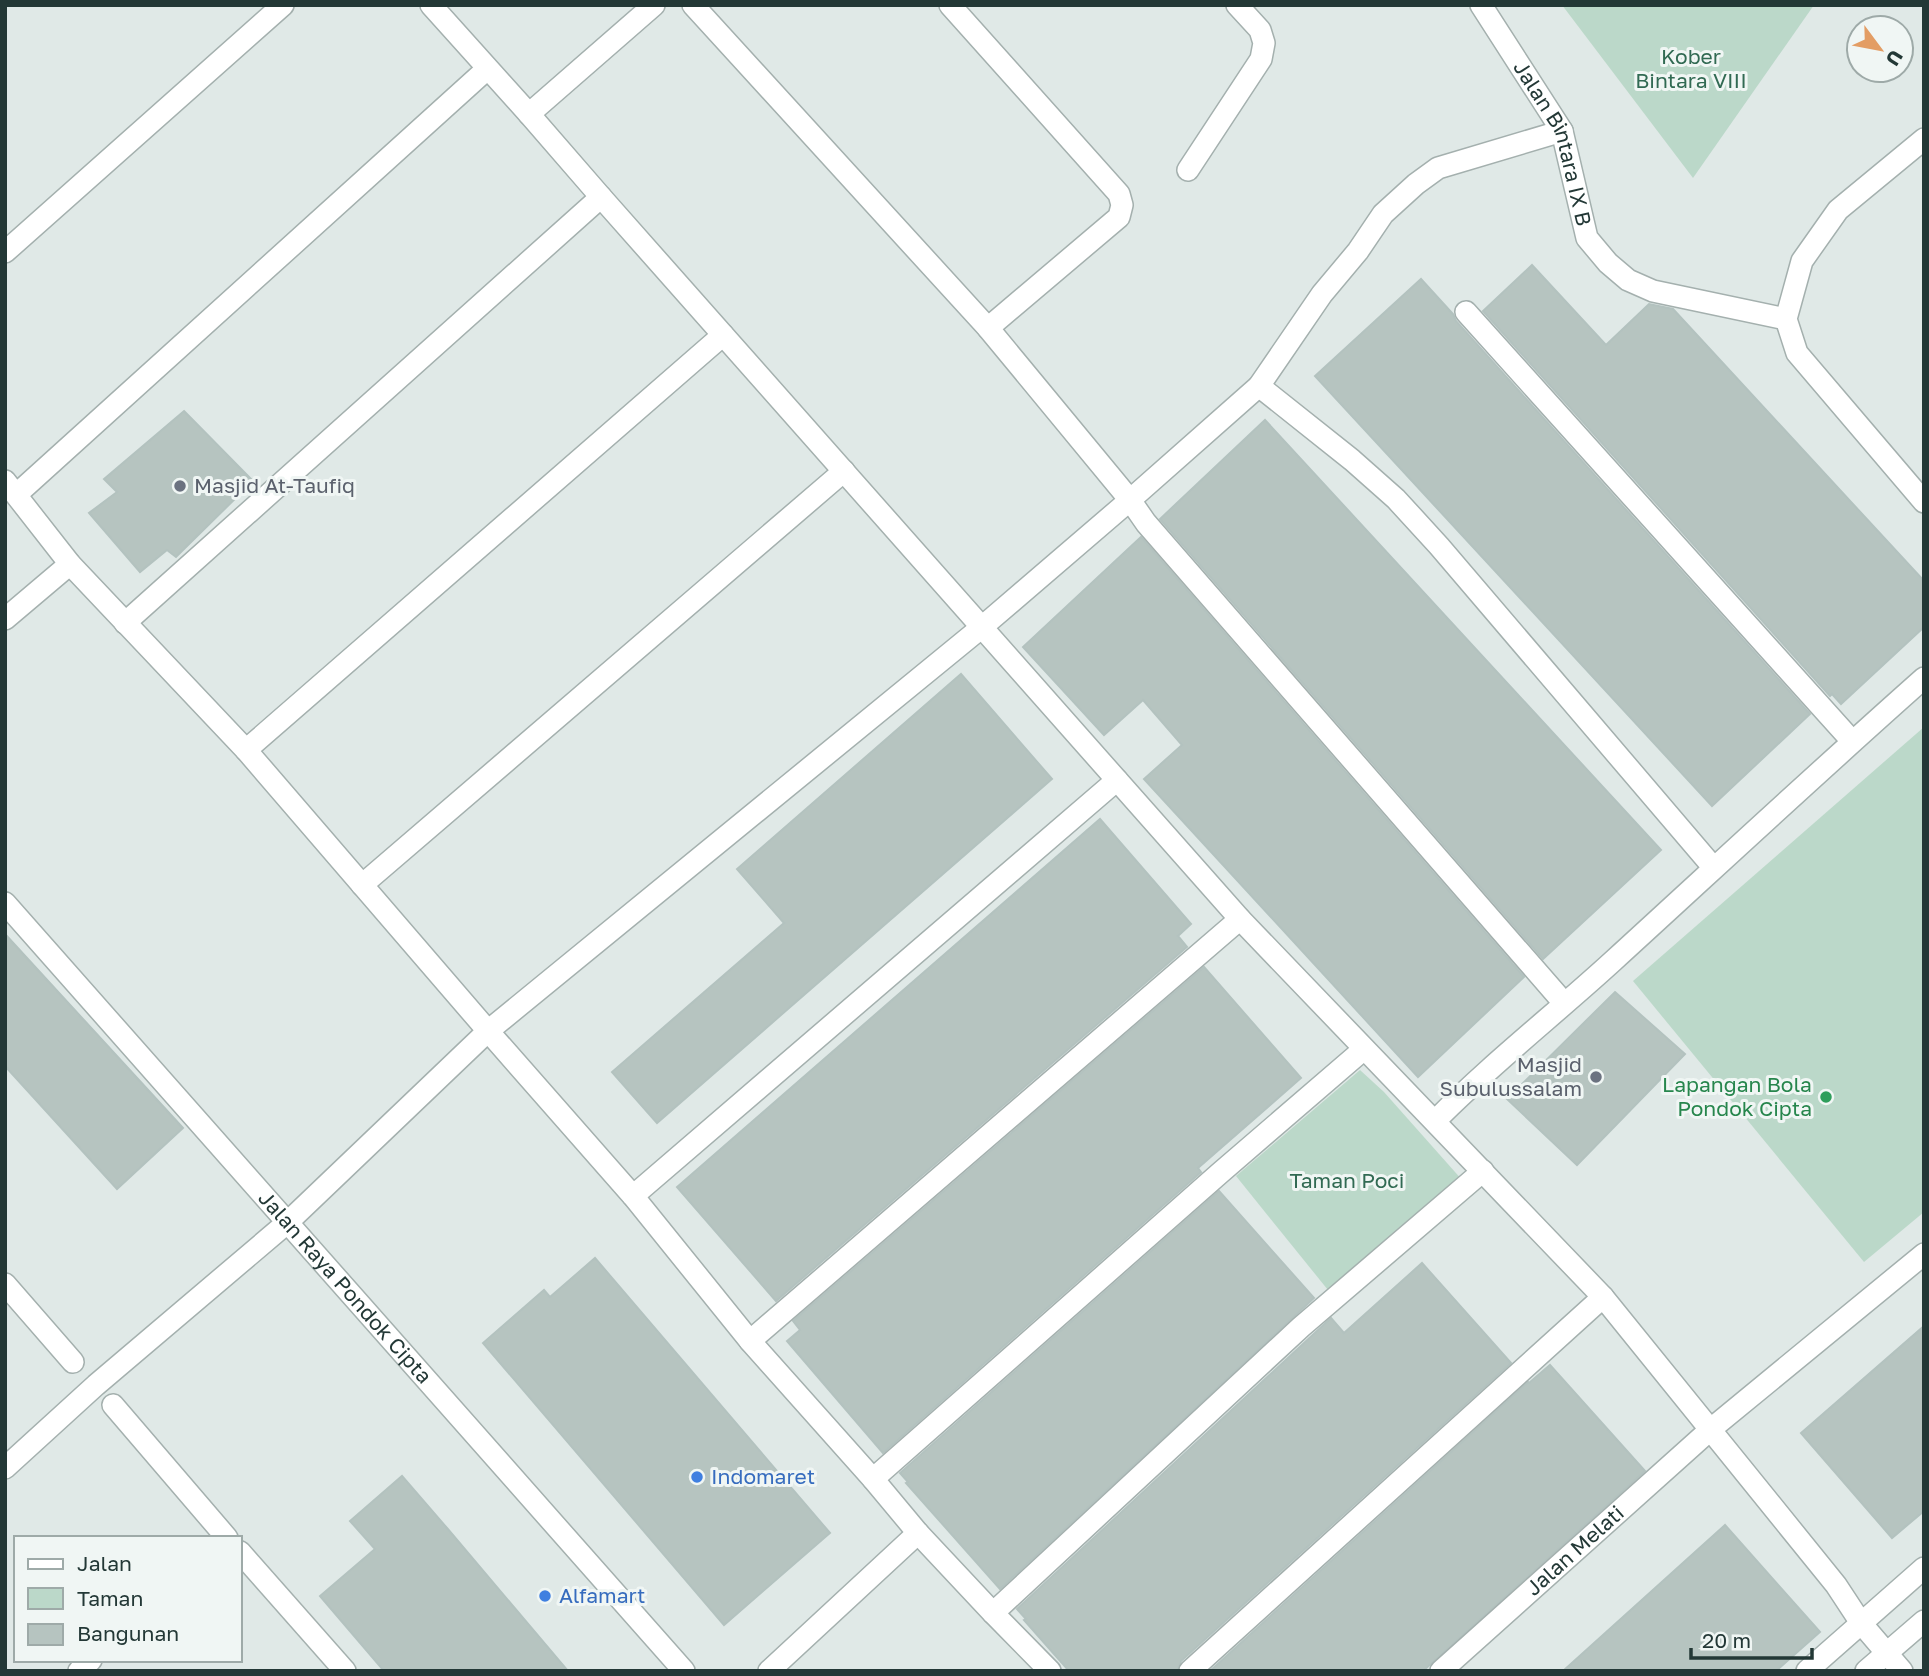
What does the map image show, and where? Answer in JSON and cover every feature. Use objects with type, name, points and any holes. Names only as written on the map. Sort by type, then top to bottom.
[{"type":"street","points":[[5,252],[283,5]]},
{"type":"street","points":[[431,5],[1240,919],[1603,1297],[1836,1585],[1861,1623],[1902,1671]]},
{"type":"street","points":[[529,114],[654,5]]},
{"type":"street","points":[[693,5],[988,328],[1146,523],[1564,1003]]},
{"type":"street","points":[[950,5],[1119,194],[1122,205],[1119,217],[988,328]]},
{"type":"street","points":[[1188,170],[1261,59],[1264,43],[1260,30],[1237,5]]},
{"type":"street","name":"Jalan Bintara IX B","points":[[1481,5],[1562,131],[1587,238],[1608,263],[1628,279],[1653,291],[1786,319]]},
{"type":"street","points":[[488,69],[11,488],[70,564],[246,750],[633,1196],[750,1341],[918,1533],[1050,1671]]},
{"type":"street","points":[[5,1468],[96,1385],[288,1222],[488,1031],[982,627],[1259,386],[1322,294],[1358,251],[1383,214],[1416,184],[1438,168],[1562,131]]},
{"type":"street","points":[[1924,139],[1838,210],[1802,261],[1786,319],[1797,353],[1924,502]]},
{"type":"street","points":[[125,623],[601,197]]},
{"type":"street","points":[[1466,312],[1853,741]]},
{"type":"street","points":[[246,750],[723,335]]},
{"type":"street","points":[[1259,386],[1396,499],[1713,867]]},
{"type":"street","points":[[362,885],[844,471]]},
{"type":"street","points":[[5,618],[70,564]]},
{"type":"street","points":[[1435,1121],[1924,678]]},
{"type":"street","points":[[633,1196],[1117,780]]},
{"type":"street","name":"Jalan Raya Pondok Cipta","points":[[5,903],[684,1671]]},
{"type":"street","points":[[750,1341],[1240,919]]},
{"type":"street","points":[[873,1479],[1364,1049]]},
{"type":"street","points":[[993,1613],[1301,1327],[1483,1171]]},
{"type":"street","name":"Jalan Melati","points":[[1441,1671],[1711,1429],[1924,1254]]},
{"type":"street","points":[[5,1284],[73,1362]]},
{"type":"street","points":[[1190,1671],[1603,1297]]},
{"type":"street","points":[[113,1405],[225,1536]]},
{"type":"street","points":[[769,1671],[918,1533]]},
{"type":"street","points":[[242,1554],[345,1671]]},
{"type":"street","points":[[1807,1671],[1924,1568]]},
{"type":"street","points":[[1866,1671],[1924,1621]]},
{"type":"green space","name":"Kober Bintara VIII","points":[[1562,5],[1814,5],[1693,178]]},
{"type":"green space","name":"Lapangan Bola Pondok Cipta","points":[[1924,727],[1924,1212],[1864,1262],[1633,981]]},
{"type":"green space","name":"Taman Poci","points":[[1360,1070],[1384,1092],[1463,1181],[1332,1295],[1236,1176]]},
{"type":"building","points":[[1532,265],[1606,345],[1649,304],[1673,309],[1924,581],[1924,627],[1841,704],[1832,694],[1830,696],[1483,311]]},
{"type":"building","points":[[1421,279],[1810,714],[1712,806],[1315,376]]},
{"type":"building","name":"Masjid At-Taufiq","points":[[184,411],[253,481],[176,557],[167,550],[140,572],[89,513],[117,492],[104,479]]},
{"type":"building","points":[[1265,420],[1661,850],[1543,959],[1160,519]]},
{"type":"building","points":[[1141,537],[1524,977],[1418,1077],[1144,779],[1182,745],[1143,700],[1104,735],[1023,647]]},
{"type":"building","points":[[961,674],[1052,779],[657,1123],[612,1072],[784,923],[737,869]]},
{"type":"building","points":[[1100,819],[1191,924],[1178,936],[1187,947],[776,1301],[677,1187]]},
{"type":"building","points":[[5,934],[183,1128],[117,1189],[5,1066]]},
{"type":"building","points":[[1204,967],[1301,1078],[1198,1168],[1201,1172],[883,1453],[787,1341],[800,1330],[793,1321]]},
{"type":"building","name":"Masjid Subulussalam","points":[[1615,992],[1685,1054],[1577,1165],[1507,1099]]},
{"type":"building","points":[[1219,1191],[1314,1298],[1000,1589],[900,1473]]},
{"type":"building","points":[[595,1258],[830,1533],[724,1625],[483,1343],[544,1290],[550,1297]]},
{"type":"building","points":[[1422,1263],[1511,1363],[1181,1661],[1177,1671],[1069,1671],[1017,1609],[1331,1318],[1344,1333]]},
{"type":"building","points":[[1924,1326],[1924,1511],[1892,1538],[1801,1433]]},
{"type":"building","points":[[1550,1365],[1645,1471],[1423,1671],[1210,1671],[1528,1382]]},
{"type":"building","points":[[402,1476],[568,1671],[384,1671],[320,1596],[375,1549],[350,1521]]},
{"type":"building","points":[[1725,1525],[1820,1632],[1776,1671],[1563,1671]]},
{"type":"place","name":"Masjid At-Taufiq","points":[[180,486]]},
{"type":"place","name":"Masjid Subulussalam","points":[[1596,1077]]},
{"type":"place","name":"Lapangan Bola Pondok Cipta","points":[[1826,1097]]},
{"type":"place","name":"Indomaret","points":[[697,1477]]},
{"type":"place","name":"Alfamart","points":[[545,1596]]}]
